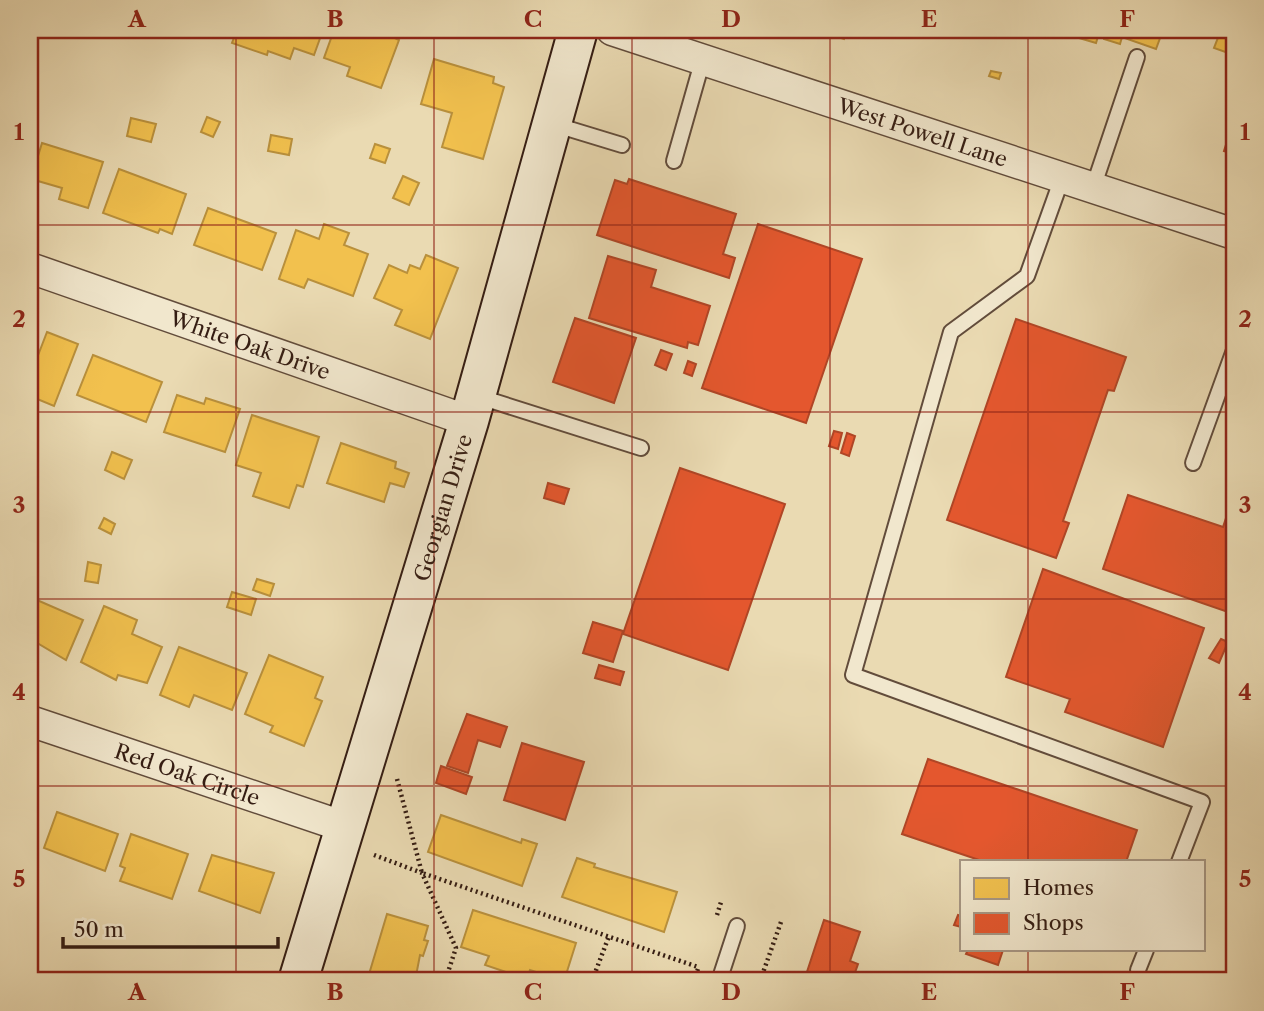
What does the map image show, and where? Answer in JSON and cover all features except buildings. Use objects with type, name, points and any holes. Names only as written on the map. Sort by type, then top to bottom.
[{"type":"street","name":"Georgian Drive","points":[[298,981],[472,408],[578,30]]},
{"type":"street","name":"West Powell Lane","points":[[612,30],[1234,234]]},
{"type":"street","name":"White Oak Drive","points":[[30,268],[472,408]]},
{"type":"street","name":"Red Oak Circle","points":[[30,721],[345,827]]},
{"type":"lane","points":[[1093,188],[1137,57]]},
{"type":"lane","points":[[674,161],[702,59]]},
{"type":"lane","points":[[552,124],[622,145]]},
{"type":"lane","points":[[1062,177],[1027,276],[951,332],[853,675],[1202,802],[1180,860]]},
{"type":"lane","points":[[1194,463],[1234,350]]},
{"type":"lane","points":[[472,408],[640,448]]},
{"type":"lane","points":[[719,981],[737,926]]},
{"type":"lane","points":[[1138,970],[1146,951]]},
{"type":"path","points":[[397,779],[422,873],[456,948],[445,981]]},
{"type":"path","points":[[374,855],[698,967]]},
{"type":"path","points":[[760,981],[780,922]]},
{"type":"path","points":[[592,981],[608,936]]}]
